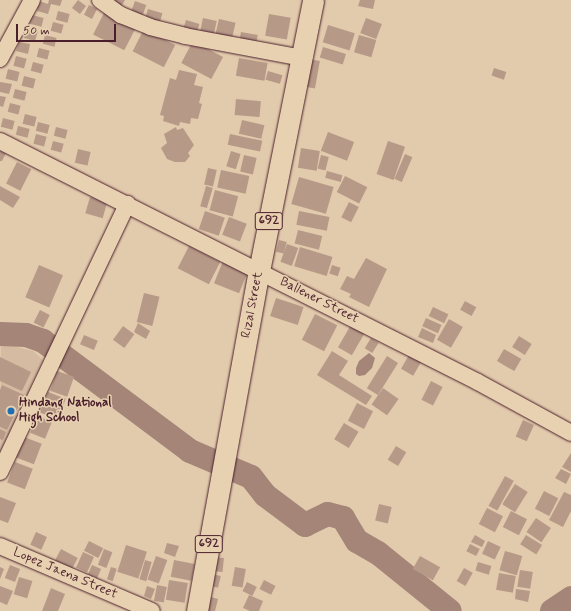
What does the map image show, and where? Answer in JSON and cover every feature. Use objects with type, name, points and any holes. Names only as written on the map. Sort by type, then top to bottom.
[{"type":"main road","name":"Rizal Street","points":[[197,611],[220,478],[259,271],[313,0]]},
{"type":"street","points":[[0,59],[32,0]]},
{"type":"street","points":[[100,0],[121,15],[150,27],[185,36],[302,58]]},
{"type":"street","name":"Ballener Street","points":[[0,141],[478,382],[571,433]]},
{"type":"street","points":[[0,472],[127,204]]},
{"type":"street","name":"Lopez Jaena Street","points":[[0,546],[152,611]]},
{"type":"shaded area","name":"Hindang National High School","points":[[1,343],[33,351],[45,362],[0,461]]},
{"type":"shaded area","points":[[369,353],[375,358],[372,368],[365,375],[359,376],[356,374],[356,368],[359,361]]},
{"type":"building","points":[[49,0],[62,0],[60,6],[51,4],[48,14],[37,11],[39,1],[48,4]]},
{"type":"building","points":[[78,0],[86,6],[80,14],[72,8]]},
{"type":"building","points":[[111,0],[125,0],[120,8]]},
{"type":"building","points":[[360,0],[375,0],[373,9],[358,6]]},
{"type":"building","points":[[135,1],[146,5],[141,20],[130,16]]},
{"type":"building","points":[[89,5],[97,9],[92,19],[84,15]]},
{"type":"building","points":[[148,9],[162,13],[159,25],[145,21]]},
{"type":"building","points":[[58,11],[70,14],[67,23],[56,20]]},
{"type":"building","points":[[104,13],[135,29],[124,50],[93,34]]},
{"type":"building","points":[[269,14],[291,18],[287,39],[265,36]]},
{"type":"building","points":[[32,15],[44,18],[41,27],[30,24]]},
{"type":"building","points":[[203,18],[217,21],[213,38],[199,35]]},
{"type":"building","points":[[366,18],[382,24],[376,39],[360,33]]},
{"type":"building","points":[[219,19],[236,23],[232,39],[215,36]]},
{"type":"building","points":[[186,20],[199,24],[197,33],[183,29]]},
{"type":"building","points":[[53,22],[64,25],[61,34],[51,31]]},
{"type":"building","points":[[328,25],[355,33],[350,50],[323,42]]},
{"type":"building","points":[[26,29],[38,31],[35,41],[24,38]]},
{"type":"building","points":[[144,29],[175,45],[164,67],[133,51]]},
{"type":"building","points":[[241,32],[258,35],[256,47],[239,44]]},
{"type":"building","points":[[45,35],[57,38],[54,47],[43,44]]},
{"type":"building","points":[[359,35],[376,40],[371,57],[354,52]]},
{"type":"building","points":[[193,41],[223,57],[211,79],[181,63]]},
{"type":"building","points":[[19,42],[30,44],[28,54],[16,51]]},
{"type":"building","points":[[323,47],[346,54],[343,65],[320,58]]},
{"type":"building","points":[[39,48],[50,51],[47,60],[37,57]]},
{"type":"building","points":[[16,56],[27,59],[24,69],[13,66]]},
{"type":"building","points":[[239,58],[268,63],[264,81],[236,76]]},
{"type":"building","points":[[309,59],[320,61],[315,88],[304,87]]},
{"type":"building","points":[[33,62],[44,65],[41,74],[31,71]]},
{"type":"building","points":[[494,68],[506,72],[504,80],[492,76]]},
{"type":"building","points":[[8,69],[20,72],[17,82],[6,79]]},
{"type":"building","points":[[179,70],[197,74],[194,85],[203,87],[199,103],[202,104],[198,119],[191,118],[190,124],[180,122],[179,126],[163,121],[164,116],[160,115],[170,78],[176,80]]},
{"type":"building","points":[[268,71],[282,75],[280,84],[266,80]]},
{"type":"building","points":[[24,76],[36,79],[33,89],[22,86]]},
{"type":"building","points":[[0,82],[12,84],[9,94],[0,92]]},
{"type":"building","points":[[15,89],[27,92],[24,101],[13,98]]},
{"type":"building","points":[[0,96],[6,97],[3,107],[0,106]]},
{"type":"building","points":[[236,99],[261,101],[260,117],[235,115]]},
{"type":"building","points":[[10,103],[21,106],[18,115],[8,112]]},
{"type":"building","points":[[25,114],[37,117],[34,127],[23,124]]},
{"type":"building","points":[[3,118],[15,121],[12,130],[1,127]]},
{"type":"building","points":[[242,120],[264,125],[261,139],[239,134]]},
{"type":"building","points":[[38,122],[50,125],[47,134],[36,131]]},
{"type":"building","points":[[18,126],[30,129],[27,138],[16,135]]},
{"type":"building","points":[[56,127],[68,130],[65,139],[54,136]]},
{"type":"building","points":[[176,127],[177,130],[183,128],[194,145],[188,153],[190,156],[185,162],[175,162],[167,159],[161,148],[167,143],[164,134]]},
{"type":"building","points":[[328,132],[354,142],[347,161],[321,151]]},
{"type":"building","points":[[36,134],[47,137],[44,147],[33,144]]},
{"type":"building","points":[[230,134],[262,141],[260,152],[228,145]]},
{"type":"building","points":[[53,141],[64,144],[61,153],[51,150]]},
{"type":"building","points":[[388,141],[405,147],[394,180],[377,174]]},
{"type":"building","points":[[301,148],[320,151],[317,171],[298,168]]},
{"type":"building","points":[[78,149],[91,152],[88,166],[75,163]]},
{"type":"building","points":[[0,151],[6,153],[2,161],[0,161]]},
{"type":"building","points":[[231,151],[241,154],[236,169],[226,166]]},
{"type":"building","points":[[405,154],[412,157],[402,182],[394,179]]},
{"type":"building","points":[[244,155],[257,158],[253,174],[240,172]]},
{"type":"building","points":[[321,155],[329,157],[325,171],[318,169]]},
{"type":"building","points":[[17,162],[31,169],[20,191],[6,183]]},
{"type":"building","points":[[208,168],[217,170],[213,187],[204,185]]},
{"type":"building","points":[[221,170],[249,176],[246,194],[217,188]]},
{"type":"building","points":[[327,171],[342,175],[341,182],[325,178]]},
{"type":"building","points":[[345,176],[367,187],[359,203],[337,192]]},
{"type":"building","points":[[299,177],[334,187],[326,214],[291,204]]},
{"type":"building","points":[[0,186],[20,197],[13,208],[0,200]]},
{"type":"building","points":[[206,186],[213,188],[207,208],[200,206]]},
{"type":"building","points":[[215,190],[238,196],[233,216],[210,210]]},
{"type":"building","points":[[90,197],[107,202],[103,218],[85,213]]},
{"type":"building","points":[[349,202],[359,207],[351,222],[341,217]]},
{"type":"building","points":[[205,211],[225,218],[219,236],[199,229]]},
{"type":"building","points":[[299,211],[329,217],[327,231],[296,225]]},
{"type":"building","points":[[229,217],[247,224],[240,242],[222,235]]},
{"type":"building","points":[[298,230],[322,236],[319,250],[295,244]]},
{"type":"building","points":[[279,240],[287,242],[284,254],[276,252]]},
{"type":"building","points":[[287,244],[298,248],[292,266],[281,262]]},
{"type":"building","points":[[189,246],[220,262],[209,284],[178,268]]},
{"type":"building","points":[[300,247],[333,257],[327,276],[294,266]]},
{"type":"building","points":[[366,258],[387,269],[369,307],[349,297],[351,294],[340,289],[347,276],[354,279]]},
{"type":"building","points":[[223,261],[248,271],[239,293],[214,283]]},
{"type":"building","points":[[39,265],[63,275],[49,307],[25,297]]},
{"type":"building","points":[[332,265],[341,268],[338,276],[329,274]]},
{"type":"building","points":[[144,293],[160,297],[152,326],[137,322]]},
{"type":"building","points":[[276,298],[304,307],[298,325],[270,316]]},
{"type":"building","points":[[465,301],[476,307],[472,316],[460,310]]},
{"type":"building","points":[[433,307],[448,314],[444,323],[429,316]]},
{"type":"building","points":[[40,310],[50,315],[43,327],[34,322]]},
{"type":"building","points":[[315,314],[337,325],[324,351],[302,340]]},
{"type":"building","points":[[426,318],[442,325],[438,333],[422,326]]},
{"type":"building","points":[[449,319],[463,327],[451,348],[437,340]]},
{"type":"building","points":[[138,323],[150,331],[146,339],[134,332]]},
{"type":"building","points":[[352,323],[366,331],[352,355],[338,347]]},
{"type":"building","points":[[123,326],[134,334],[124,348],[113,340]]},
{"type":"building","points":[[422,328],[436,335],[433,343],[418,337]]},
{"type":"building","points":[[84,335],[98,341],[94,350],[80,344]]},
{"type":"building","points":[[519,336],[532,344],[525,355],[512,347]]},
{"type":"building","points":[[371,338],[379,343],[372,353],[365,348]]},
{"type":"building","points":[[504,349],[521,359],[514,371],[497,361]]},
{"type":"building","points":[[332,351],[348,361],[339,375],[372,396],[366,405],[317,375]]},
{"type":"building","points":[[409,355],[421,362],[413,376],[401,369]]},
{"type":"building","points":[[387,356],[398,363],[378,395],[367,388]]},
{"type":"building","points":[[0,357],[31,372],[22,391],[0,381]]},
{"type":"building","points":[[57,371],[74,377],[67,397],[50,391]]},
{"type":"building","points":[[431,381],[443,387],[433,406],[421,400]]},
{"type":"building","points":[[2,385],[24,395],[7,430],[0,427],[0,390]]},
{"type":"building","points":[[383,388],[399,399],[387,415],[372,404]]},
{"type":"building","points":[[48,392],[66,399],[58,419],[40,413]]},
{"type":"building","points":[[357,403],[373,411],[364,429],[348,421]]},
{"type":"building","points":[[37,416],[52,422],[45,439],[30,433]]},
{"type":"building","points":[[523,420],[534,425],[527,441],[516,436]]},
{"type":"building","points":[[344,423],[359,432],[349,448],[334,439]]},
{"type":"building","points":[[0,429],[6,432],[3,440],[0,439]]},
{"type":"building","points":[[24,437],[42,444],[34,464],[16,458]]},
{"type":"building","points":[[396,446],[406,452],[398,466],[388,460]]},
{"type":"building","points":[[571,453],[571,472],[562,467]]},
{"type":"building","points":[[15,462],[33,469],[25,489],[7,483]]},
{"type":"building","points":[[561,469],[571,474],[566,484],[555,478]]},
{"type":"building","points":[[505,476],[514,481],[497,511],[489,506]]},
{"type":"building","points":[[515,484],[528,492],[515,512],[502,504]]},
{"type":"building","points":[[544,491],[558,498],[549,516],[535,509]]},
{"type":"building","points":[[564,492],[571,495],[571,511],[563,527],[549,520]]},
{"type":"building","points":[[0,497],[16,503],[8,523],[0,520]]},
{"type":"building","points":[[379,504],[392,507],[388,523],[375,521]]},
{"type":"building","points":[[487,508],[503,516],[495,532],[479,524]]},
{"type":"building","points":[[511,511],[527,519],[519,535],[503,527]]},
{"type":"building","points":[[536,518],[551,528],[541,542],[526,532]]},
{"type":"building","points":[[36,532],[47,537],[41,550],[30,545]]},
{"type":"building","points":[[475,535],[485,541],[482,547],[471,542]]},
{"type":"building","points":[[526,535],[542,545],[536,554],[520,544]]},
{"type":"building","points":[[89,541],[103,548],[98,558],[84,551]]},
{"type":"building","points":[[488,541],[501,547],[495,560],[482,554]]},
{"type":"building","points":[[167,543],[179,546],[175,557],[164,553]]},
{"type":"building","points":[[470,544],[480,549],[476,556],[466,551]]},
{"type":"building","points":[[126,545],[147,552],[138,578],[117,572]]},
{"type":"building","points":[[61,549],[78,558],[72,569],[55,560]]},
{"type":"building","points":[[104,549],[112,552],[106,568],[98,565]]},
{"type":"building","points":[[505,551],[522,556],[517,575],[499,570]]},
{"type":"building","points":[[83,552],[94,557],[87,572],[76,568]]},
{"type":"building","points":[[156,556],[167,560],[159,584],[147,579]]},
{"type":"building","points":[[420,556],[440,567],[433,580],[413,569]]},
{"type":"building","points":[[214,557],[224,558],[222,572],[213,571]]},
{"type":"building","points":[[145,560],[152,562],[146,581],[139,579]]},
{"type":"building","points":[[174,560],[195,564],[191,581],[171,577]]},
{"type":"building","points":[[478,562],[491,566],[489,575],[475,571]]},
{"type":"building","points":[[10,565],[20,569],[15,582],[5,578]]},
{"type":"building","points":[[92,565],[101,569],[97,578],[88,574]]},
{"type":"building","points":[[0,567],[4,569],[0,579]]},
{"type":"building","points":[[111,567],[117,569],[113,581],[107,579]]},
{"type":"building","points":[[235,567],[246,569],[243,588],[232,586]]},
{"type":"building","points":[[464,568],[473,573],[465,586],[457,581]]},
{"type":"building","points":[[520,570],[533,572],[530,589],[517,587]]},
{"type":"building","points":[[499,573],[516,576],[513,593],[496,590]]},
{"type":"building","points":[[212,574],[221,576],[218,588],[209,586]]},
{"type":"building","points":[[19,577],[32,581],[27,598],[14,594]]},
{"type":"building","points":[[169,580],[188,583],[185,603],[166,600]]},
{"type":"building","points":[[264,580],[276,586],[271,595],[259,589]]},
{"type":"building","points":[[247,582],[257,587],[252,596],[242,591]]},
{"type":"building","points":[[157,585],[167,587],[164,603],[154,601]]},
{"type":"building","points":[[0,586],[13,591],[7,605],[0,602]]},
{"type":"building","points":[[147,586],[155,589],[151,599],[144,596]]},
{"type":"building","points":[[51,588],[65,594],[58,611],[42,611]]},
{"type":"building","points":[[516,589],[530,591],[528,602],[515,599]]},
{"type":"building","points":[[249,595],[263,601],[259,611],[250,611],[243,608]]},
{"type":"building","points":[[207,596],[218,599],[215,611],[203,611]]},
{"type":"waterway","points":[[0,334],[26,335],[43,341],[190,451],[251,477],[265,495],[305,525],[328,514],[343,518],[357,541],[378,553],[450,611]]},
{"type":"waterway","points":[[552,611],[571,598]]},
{"type":"place","name":"Hindang National High School","points":[[11,411]]}]
